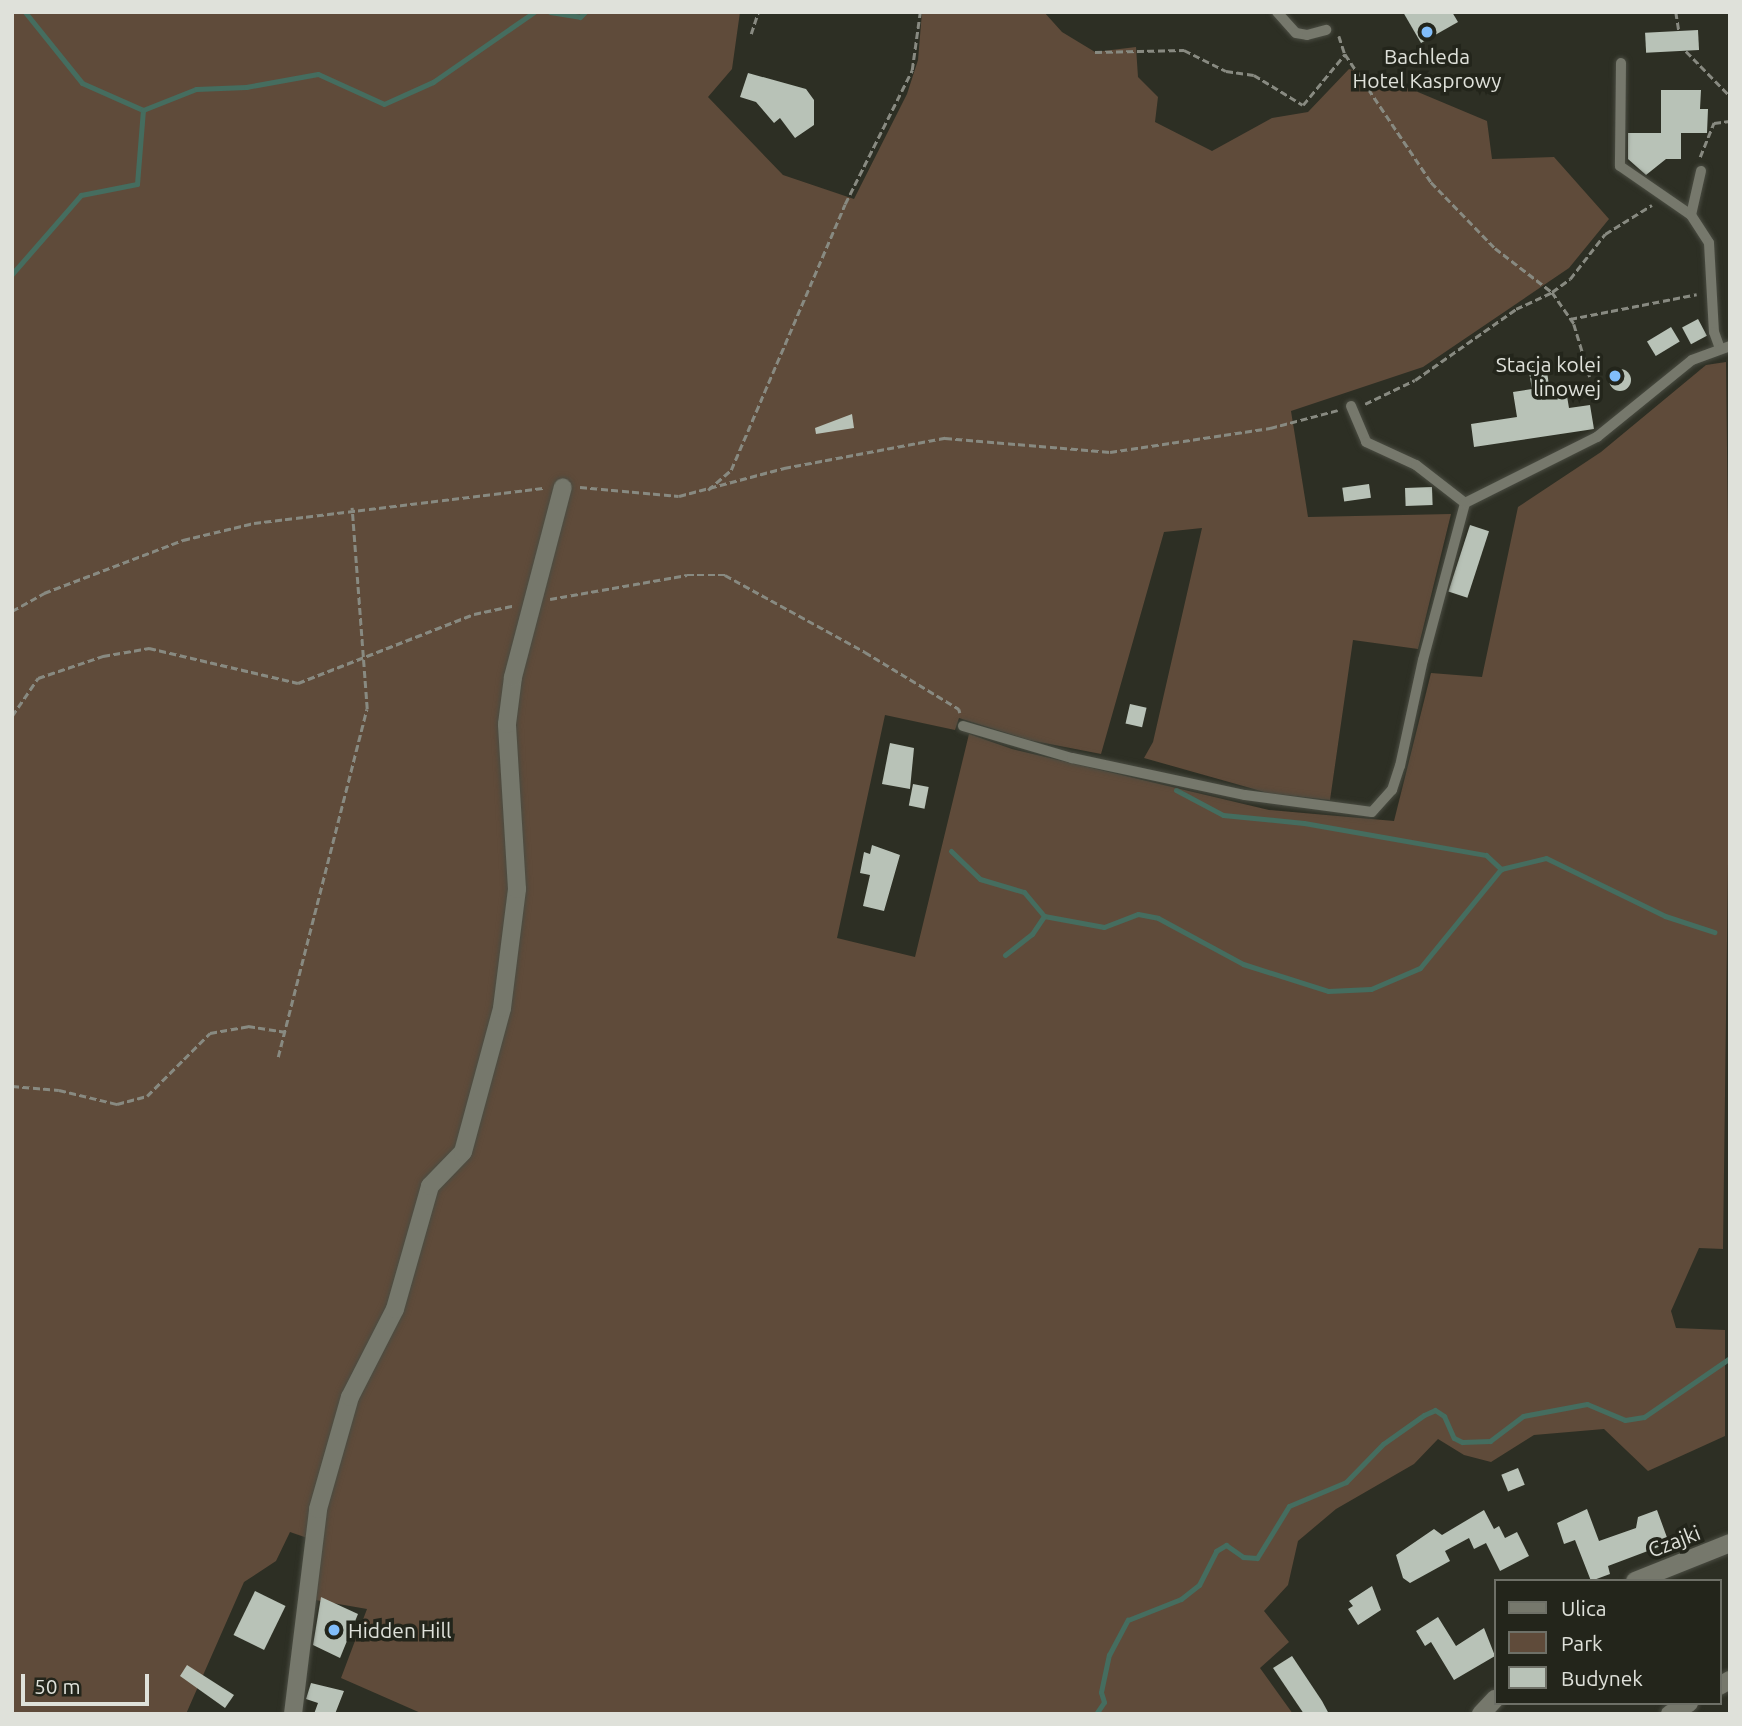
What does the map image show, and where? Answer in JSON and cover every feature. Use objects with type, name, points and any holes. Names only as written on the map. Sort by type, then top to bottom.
[{"type":"street","points":[[293,1714],[318,1509],[350,1397],[395,1309],[430,1186],[463,1153],[502,1008],[517,889],[507,724],[513,677],[563,487]]},
{"type":"street","name":"Czajki","points":[[1640,1579],[1730,1544]]},
{"type":"street","points":[[1481,1714],[1494,1700]]},
{"type":"street","points":[[1670,1714],[1686,1705]]},
{"type":"lane","points":[[1277,12],[1296,33],[1326,30]]},
{"type":"lane","points":[[963,726],[1072,758],[1219,789],[1372,812],[1392,790],[1400,766],[1423,660],[1465,503],[1597,436],[1661,382],[1724,346],[1714,332],[1709,243],[1691,215],[1620,166],[1621,63]]},
{"type":"lane","points":[[1691,215],[1701,171]]},
{"type":"lane","points":[[1351,406],[1366,442],[1416,465],[1465,503]]},
{"type":"path","points":[[751,34],[758,12]]},
{"type":"path","points":[[702,494],[731,470],[845,204],[912,70],[920,12]]},
{"type":"path","points":[[1676,12],[1679,31]]},
{"type":"path","points":[[1326,30],[1336,26],[1345,54],[1431,182],[1495,248],[1552,292],[1570,318],[1590,376]]},
{"type":"path","points":[[1095,52],[1184,50],[1226,71],[1254,75],[1303,105],[1345,54]]},
{"type":"path","points":[[1686,51],[1730,96]]},
{"type":"path","points":[[1706,148],[1714,123],[1730,121]]},
{"type":"path","points":[[12,611],[44,593],[183,540],[352,508],[513,488],[595,487],[660,497],[702,494],[784,468],[945,438],[1110,452],[1270,428],[1367,403],[1415,380],[1516,309],[1552,292],[1570,279],[1605,234],[1627,216],[1667,198]]},
{"type":"path","points":[[1570,318],[1686,293]]},
{"type":"path","points":[[278,1057],[367,709],[352,508]]},
{"type":"path","points":[[12,716],[38,678],[137,650],[149,648],[298,683],[363,655],[474,614],[687,575],[725,575],[959,709],[963,726]]},
{"type":"path","points":[[12,1086],[59,1090],[117,1104],[146,1096],[210,1033],[248,1026],[285,1032]]},
{"type":"green space","points":[[12,12],[740,12],[732,69],[708,97],[783,175],[854,199],[907,94],[918,60],[922,12],[1044,12],[1062,32],[1095,52],[1136,47],[1138,77],[1158,97],[1155,122],[1212,151],[1272,118],[1308,112],[1349,69],[1394,82],[1487,121],[1492,159],[1554,157],[1609,219],[1569,268],[1423,367],[1291,411],[1308,517],[1451,514],[1418,649],[1353,640],[1330,800],[1268,793],[1144,758],[1153,742],[1202,528],[1164,532],[1101,754],[1029,740],[959,718],[955,730],[885,715],[837,938],[915,957],[969,734],[1012,749],[1269,810],[1394,821],[1431,673],[1482,677],[1518,507],[1601,452],[1706,365],[1726,362],[1730,709],[1723,1249],[1699,1248],[1671,1311],[1676,1328],[1725,1330],[1725,1436],[1648,1471],[1604,1429],[1534,1435],[1491,1462],[1464,1455],[1438,1439],[1414,1464],[1336,1509],[1298,1541],[1288,1585],[1264,1611],[1289,1642],[1260,1668],[1293,1714],[423,1714],[341,1678],[367,1609],[304,1598],[316,1541],[290,1532],[276,1561],[244,1582],[186,1714],[12,1714]]},
{"type":"building","name":"Bachleda Hotel Kasprowy","points":[[1403,12],[1452,12],[1458,22],[1421,43]]},
{"type":"building","points":[[1698,30],[1699,50],[1646,53],[1645,33]]},
{"type":"building","points":[[748,73],[806,89],[814,100],[814,125],[795,138],[780,118],[774,123],[756,102],[740,97]]},
{"type":"building","points":[[1661,90],[1701,90],[1700,109],[1708,109],[1707,133],[1681,133],[1681,159],[1666,159],[1646,175],[1628,159],[1628,133],[1661,133]]},
{"type":"building","points":[[1698,319],[1707,336],[1691,344],[1682,327]]},
{"type":"building","points":[[1671,327],[1680,342],[1656,356],[1647,341]]},
{"type":"building","points":[[1546,364],[1549,386],[1565,384],[1569,408],[1590,405],[1594,429],[1474,447],[1471,424],[1517,417],[1513,392],[1532,389],[1528,366]]},
{"type":"building","points":[[1616,369],[1624,369],[1631,376],[1631,384],[1624,391],[1616,391],[1609,384],[1609,376]]},
{"type":"building","points":[[852,414],[854,428],[816,434],[815,428]]},
{"type":"building","points":[[1369,484],[1371,498],[1344,502],[1342,488]]},
{"type":"building","points":[[1432,487],[1433,505],[1406,506],[1405,488]]},
{"type":"building","points":[[1470,525],[1489,531],[1467,598],[1448,592]]},
{"type":"building","points":[[1130,704],[1147,708],[1142,727],[1126,723]]},
{"type":"building","points":[[890,743],[914,748],[910,789],[882,784]]},
{"type":"building","points":[[913,784],[929,787],[925,809],[909,806]]},
{"type":"building","points":[[872,845],[900,855],[884,911],[863,906],[870,875],[860,873],[864,852],[870,854]]},
{"type":"building","points":[[1518,1468],[1525,1485],[1508,1491],[1501,1475]]},
{"type":"building","points":[[1587,1509],[1599,1541],[1636,1528],[1638,1517],[1657,1510],[1669,1543],[1608,1566],[1610,1574],[1590,1579],[1575,1540],[1564,1544],[1557,1523]]},
{"type":"building","points":[[1484,1510],[1494,1529],[1499,1526],[1505,1538],[1517,1532],[1529,1556],[1500,1571],[1486,1543],[1474,1549],[1469,1538],[1445,1551],[1450,1561],[1410,1583],[1403,1578],[1396,1555],[1434,1529],[1442,1535]]},
{"type":"building","points":[[1372,1586],[1381,1610],[1358,1625],[1348,1609],[1353,1606],[1349,1601]]},
{"type":"building","points":[[255,1591],[286,1606],[264,1650],[234,1635]]},
{"type":"building","name":"Hidden Hill","points":[[321,1597],[358,1614],[340,1658],[313,1645]]},
{"type":"building","points":[[1438,1617],[1456,1646],[1484,1628],[1494,1657],[1454,1680],[1431,1642],[1425,1646],[1416,1631]]},
{"type":"building","points":[[1292,1656],[1329,1714],[1304,1714],[1273,1668]]},
{"type":"building","points":[[187,1665],[234,1695],[225,1708],[180,1676]]},
{"type":"building","points":[[311,1683],[344,1691],[335,1714],[314,1714],[318,1703],[306,1699]]},
{"type":"waterway","points":[[25,12],[82,83],[143,110]]},
{"type":"waterway","points":[[12,274],[81,195],[137,184],[143,110],[196,89],[246,87],[318,74],[384,104],[433,82],[534,12]]},
{"type":"waterway","points":[[550,12],[580,17],[585,12]]},
{"type":"waterway","points":[[1176,790],[1223,815],[1304,823],[1486,855],[1501,869]]},
{"type":"waterway","points":[[951,851],[980,879],[1024,892],[1044,916],[1104,927],[1138,914],[1158,918],[1243,964],[1328,991],[1371,989],[1420,968],[1501,869],[1546,858],[1665,916],[1714,932]]},
{"type":"waterway","points":[[1005,955],[1032,934],[1044,916]]},
{"type":"waterway","points":[[1096,1714],[1104,1702],[1101,1692],[1109,1655],[1128,1620],[1181,1599],[1199,1585],[1216,1551],[1226,1545],[1243,1557],[1257,1558],[1289,1506],[1346,1482],[1383,1444],[1424,1415],[1435,1410],[1444,1416],[1454,1438],[1462,1442],[1490,1441],[1523,1416],[1587,1404],[1625,1420],[1644,1417],[1730,1358]]},
{"type":"place","name":"Bachleda Hotel Kasprowy","points":[[1427,32]]},
{"type":"place","name":"Stacja kolei linowej","points":[[1615,376]]},
{"type":"place","name":"Hidden Hill","points":[[334,1630]]}]
